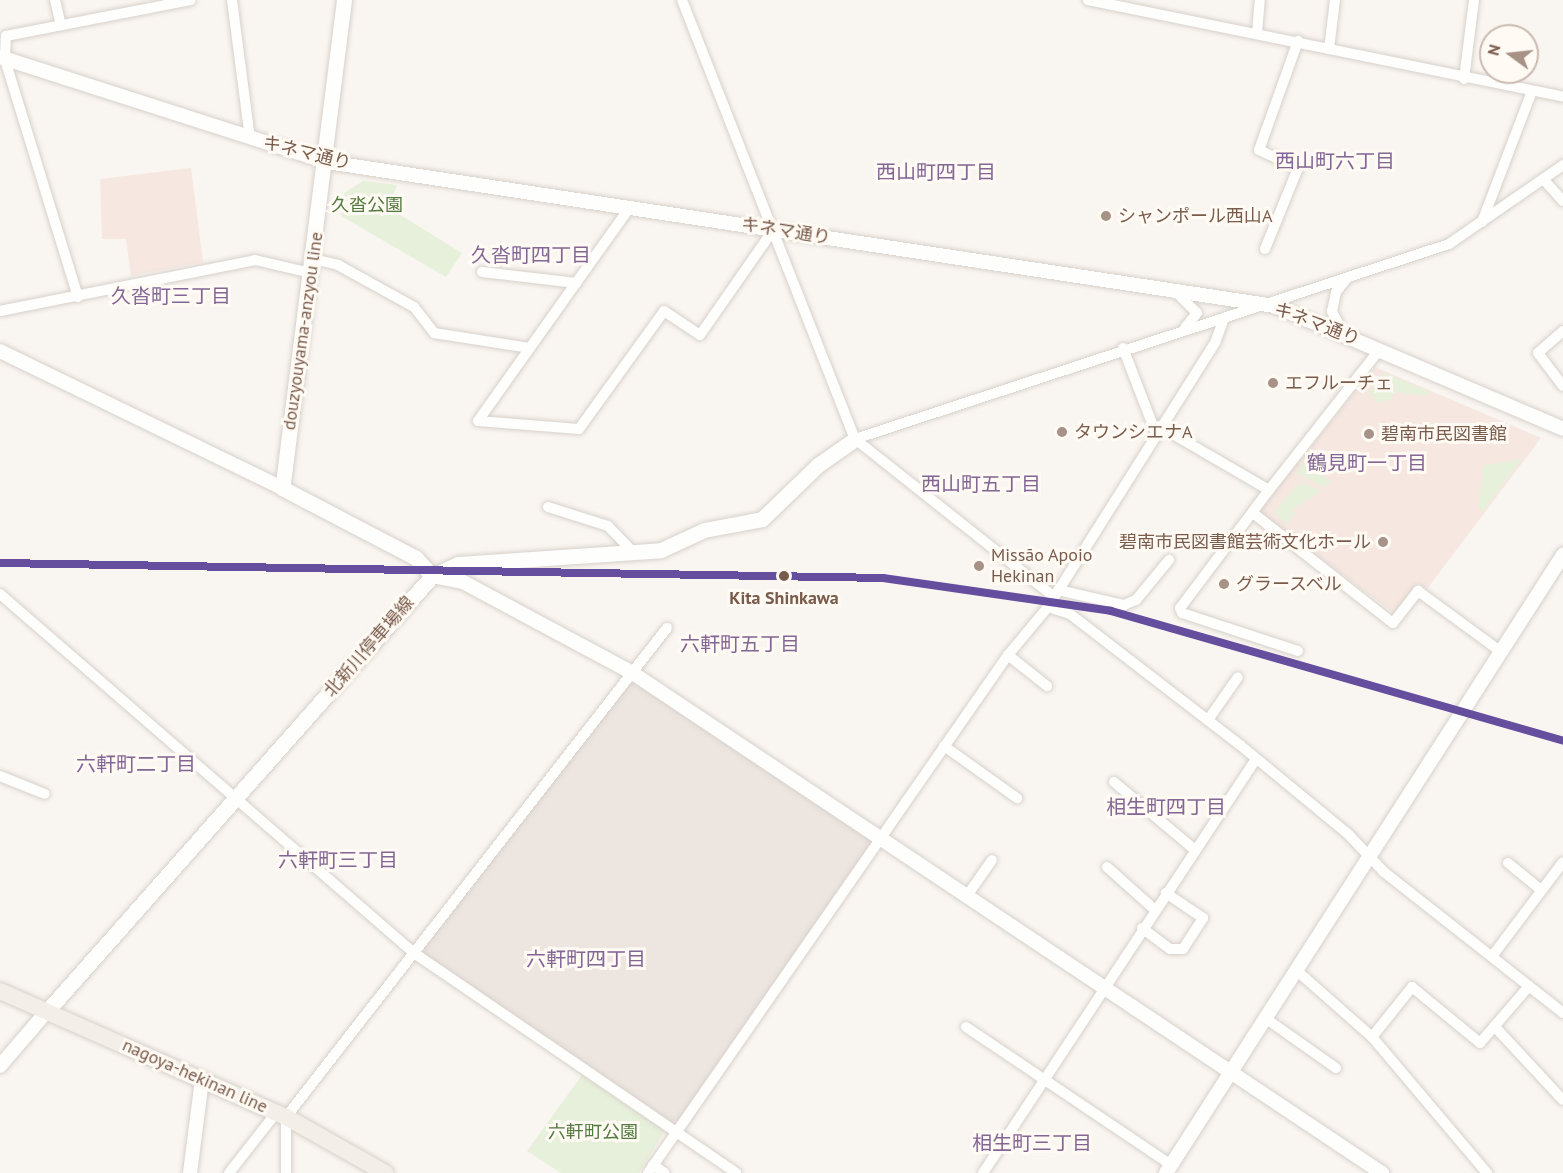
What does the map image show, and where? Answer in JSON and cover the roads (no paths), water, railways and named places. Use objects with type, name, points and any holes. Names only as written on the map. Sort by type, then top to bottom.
[{"type":"main road","name":"douzyouyama-anzyou line","points":[[282,488],[327,162],[344,0]]},
{"type":"main road","name":"北新川停車場線","points":[[48,1010],[432,576],[458,564],[661,550],[704,530],[762,519],[818,465],[855,439]]},
{"type":"main road","points":[[282,488],[416,558],[432,576]]},
{"type":"main road","name":"nagoya-hekinan line","points":[[0,991],[48,1010],[281,1115],[385,1173]]},
{"type":"street","points":[[55,0],[60,22]]},
{"type":"street","points":[[78,297],[2,58],[6,36],[60,22],[191,0]]},
{"type":"street","points":[[232,0],[250,138]]},
{"type":"street","points":[[682,0],[855,439],[1070,614],[1208,720],[1370,857],[1563,1012]]},
{"type":"street","points":[[1089,0],[1257,32],[1464,79],[1563,97]]},
{"type":"street","points":[[1257,32],[1260,0]]},
{"type":"street","points":[[1329,49],[1335,0]]},
{"type":"street","points":[[1464,79],[1474,0]]},
{"type":"street","points":[[1264,249],[1298,168],[1259,150],[1298,41]]},
{"type":"street","name":"キネマ通り","points":[[2,58],[327,162],[1275,306],[1563,429]]},
{"type":"street","points":[[1482,222],[1532,91]]},
{"type":"street","points":[[855,439],[1123,348],[1224,318],[1275,306],[1449,244],[1563,165]]},
{"type":"street","points":[[1544,180],[1563,201]]},
{"type":"street","points":[[630,207],[478,421],[579,429],[664,311],[700,335],[774,230]]},
{"type":"street","points":[[0,311],[255,260],[312,266],[338,265],[414,307],[434,333],[530,348]]},
{"type":"street","points":[[482,272],[576,283]]},
{"type":"street","points":[[1344,334],[1332,311],[1336,291],[1346,279]]},
{"type":"street","points":[[1166,290],[1194,304],[1195,320],[1180,332]]},
{"type":"street","points":[[665,1173],[651,1169],[1008,655],[1053,598],[1157,428],[1215,343],[1224,318]]},
{"type":"street","points":[[1563,331],[1538,353],[1563,386]]},
{"type":"street","points":[[1123,348],[1157,428],[1269,490]]},
{"type":"street","points":[[1298,651],[1180,608],[1380,349]]},
{"type":"street","points":[[0,351],[282,488]]},
{"type":"street","points":[[548,507],[608,526],[633,552]]},
{"type":"street","points":[[1253,513],[1393,623],[1418,591],[1500,651]]},
{"type":"street","points":[[966,1027],[1044,1079],[1168,1169],[1563,555]]},
{"type":"street","points":[[1053,598],[1124,606],[1136,600],[1169,560]]},
{"type":"street","points":[[432,576],[463,582],[631,672],[882,834],[1382,1173]]},
{"type":"street","points":[[0,594],[414,953],[736,1173]]},
{"type":"street","points":[[229,1173],[281,1115],[414,953],[667,628]]},
{"type":"street","points":[[1008,655],[1047,686]]},
{"type":"street","points":[[1208,720],[1238,677]]},
{"type":"street","points":[[944,746],[1017,798]]},
{"type":"street","points":[[983,1173],[1154,909],[1256,759]]},
{"type":"street","points":[[0,776],[45,794]]},
{"type":"street","points":[[1114,782],[1196,850]]},
{"type":"street","points":[[969,893],[993,860]]},
{"type":"street","points":[[1492,955],[1563,862]]},
{"type":"street","points":[[1508,863],[1541,891]]},
{"type":"street","points":[[1107,867],[1154,909]]},
{"type":"street","points":[[1142,928],[1170,949],[1183,948],[1203,918],[1166,893]]},
{"type":"street","points":[[1296,970],[1372,1037],[1486,1173]]},
{"type":"street","points":[[1372,1037],[1412,987],[1480,1043],[1496,1028],[1529,986]]},
{"type":"street","points":[[0,1066],[48,1010]]},
{"type":"street","points":[[1265,1018],[1336,1068]]},
{"type":"street","points":[[1496,1028],[1563,1100]]},
{"type":"street","points":[[190,1173],[202,1079]]},
{"type":"street","points":[[281,1115],[286,1173]]},
{"type":"place","name":"シャンポール西山A","points":[[1106,216]]},
{"type":"place","name":"エフルーチェ","points":[[1273,383]]},
{"type":"place","name":"タウンシエナA","points":[[1062,432]]},
{"type":"place","name":"碧南市民図書館","points":[[1369,434]]},
{"type":"place","name":"碧南市民図書館芸術文化ホール","points":[[1383,542]]},
{"type":"place","name":"Missão Apoio Hekinan","points":[[979,566]]},
{"type":"place","name":"Kita Shinkawa","points":[[784,576]]},
{"type":"place","name":"グラースベル","points":[[1224,584]]},
{"type":"district","name":"西山町六丁目","points":[[1335,161]]},
{"type":"district","name":"西山町四丁目","points":[[936,172]]},
{"type":"district","name":"久沓町四丁目","points":[[531,255]]},
{"type":"district","name":"久沓町三丁目","points":[[171,296]]},
{"type":"district","name":"鶴見町一丁目","points":[[1367,463]]},
{"type":"district","name":"西山町五丁目","points":[[981,484]]},
{"type":"district","name":"六軒町五丁目","points":[[740,644]]},
{"type":"district","name":"六軒町二丁目","points":[[136,764]]},
{"type":"district","name":"相生町四丁目","points":[[1166,807]]},
{"type":"district","name":"六軒町三丁目","points":[[338,860]]},
{"type":"district","name":"六軒町四丁目","points":[[586,959]]},
{"type":"district","name":"相生町三丁目","points":[[1032,1143]]},
{"type":"park label","name":"久沓公園","points":[[367,205]]},
{"type":"park label","name":"六軒町公園","points":[[593,1132]]}]
